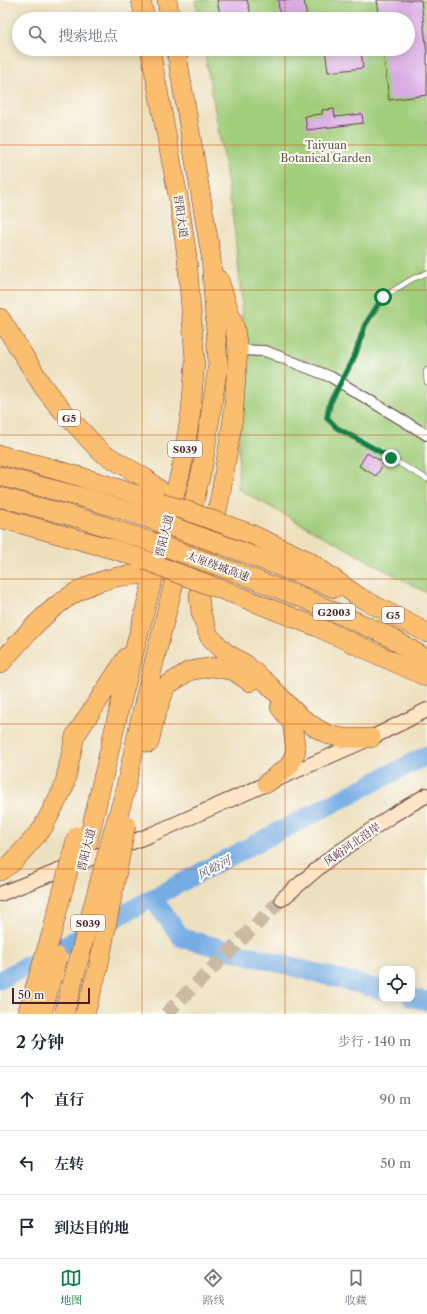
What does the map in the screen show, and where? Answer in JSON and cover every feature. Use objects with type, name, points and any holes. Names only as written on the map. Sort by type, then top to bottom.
[{"type":"highway","points":[[141,0],[144,12]]},
{"type":"highway","points":[[167,0],[169,12]]},
{"type":"highway","name":"晋阳大道","points":[[42,1014],[83,839],[107,760],[116,718],[182,466],[191,411],[196,361],[186,257],[179,201],[151,56]]},
{"type":"highway","name":"晋阳大道","points":[[64,1014],[119,829],[124,795],[143,707],[203,465],[218,364],[211,256],[177,56]]},
{"type":"highway","points":[[211,256],[235,329],[238,350],[233,418],[221,492],[200,596],[201,614],[209,636],[226,653],[245,664],[268,684],[299,716],[329,735],[344,738],[372,738]]},
{"type":"highway","name":"G5","points":[[0,318],[44,388],[60,408],[101,452],[144,478],[162,498],[185,510],[251,534],[307,560],[359,597],[427,633]]},
{"type":"highway","points":[[0,455],[162,498]]},
{"type":"highway","name":"太原绕城高速","points":[[0,476],[89,499],[156,521],[245,553],[359,597]]},
{"type":"highway","name":"太原绕城高速","points":[[0,497],[83,519],[149,541],[238,573],[304,599],[379,632],[424,670]]},
{"type":"highway","points":[[0,518],[116,550],[144,567],[174,572],[232,592],[385,657],[424,670]]},
{"type":"highway","points":[[0,664],[34,625],[67,597],[87,586],[108,579],[131,575],[144,567]]},
{"type":"highway","points":[[0,871],[12,863],[42,829],[64,787],[75,736],[137,642]]},
{"type":"highway","points":[[84,1014],[98,969],[119,829],[139,788],[155,717],[166,686],[189,671],[212,667],[234,671],[258,688],[278,706],[292,723],[296,751],[289,766],[267,783]]},
{"type":"highway","name":"S039","points":[[27,1014],[83,839]]},
{"type":"street","points":[[238,350],[265,351],[331,377],[427,435]]},
{"type":"street","points":[[0,894],[150,835],[372,738],[427,710]]},
{"type":"street","name":"风峪河北沿岸","points":[[282,899],[329,859],[391,816],[427,795]]},
{"type":"lane","points":[[427,273],[412,279],[383,297],[365,325],[355,355],[330,403],[327,418],[337,428],[427,479]]},
{"type":"lane","points":[[427,370],[427,382]]},
{"type":"green space","name":"Taiyuan Botanical Garden","points":[[195,0],[427,0],[427,593],[238,489],[242,302],[234,226],[205,56],[415,56],[415,12],[198,12]]},
{"type":"building","points":[[217,0],[247,0],[250,12],[220,12]]},
{"type":"building","points":[[278,0],[304,0],[306,12],[279,12]]},
{"type":"building","points":[[377,0],[421,0],[427,53],[427,95],[389,100],[384,56],[415,56],[415,12],[379,12]]},
{"type":"building","points":[[326,56],[362,56],[363,68],[328,72]]},
{"type":"building","points":[[334,109],[335,117],[362,114],[363,123],[307,130],[305,116],[322,114],[322,110]]},
{"type":"building","points":[[367,453],[384,463],[376,476],[359,466]]},
{"type":"waterway","name":"风峪河","points":[[0,980],[216,864],[427,755]]},
{"type":"waterway","points":[[152,898],[182,938],[379,989]]},
{"type":"waterway","points":[[415,999],[427,1001]]},
{"type":"tunnel","points":[[166,1014],[282,899]]},
{"type":"route","points":[[383,297],[365,325],[355,355],[330,403],[327,418],[337,428],[391,458]]}]
